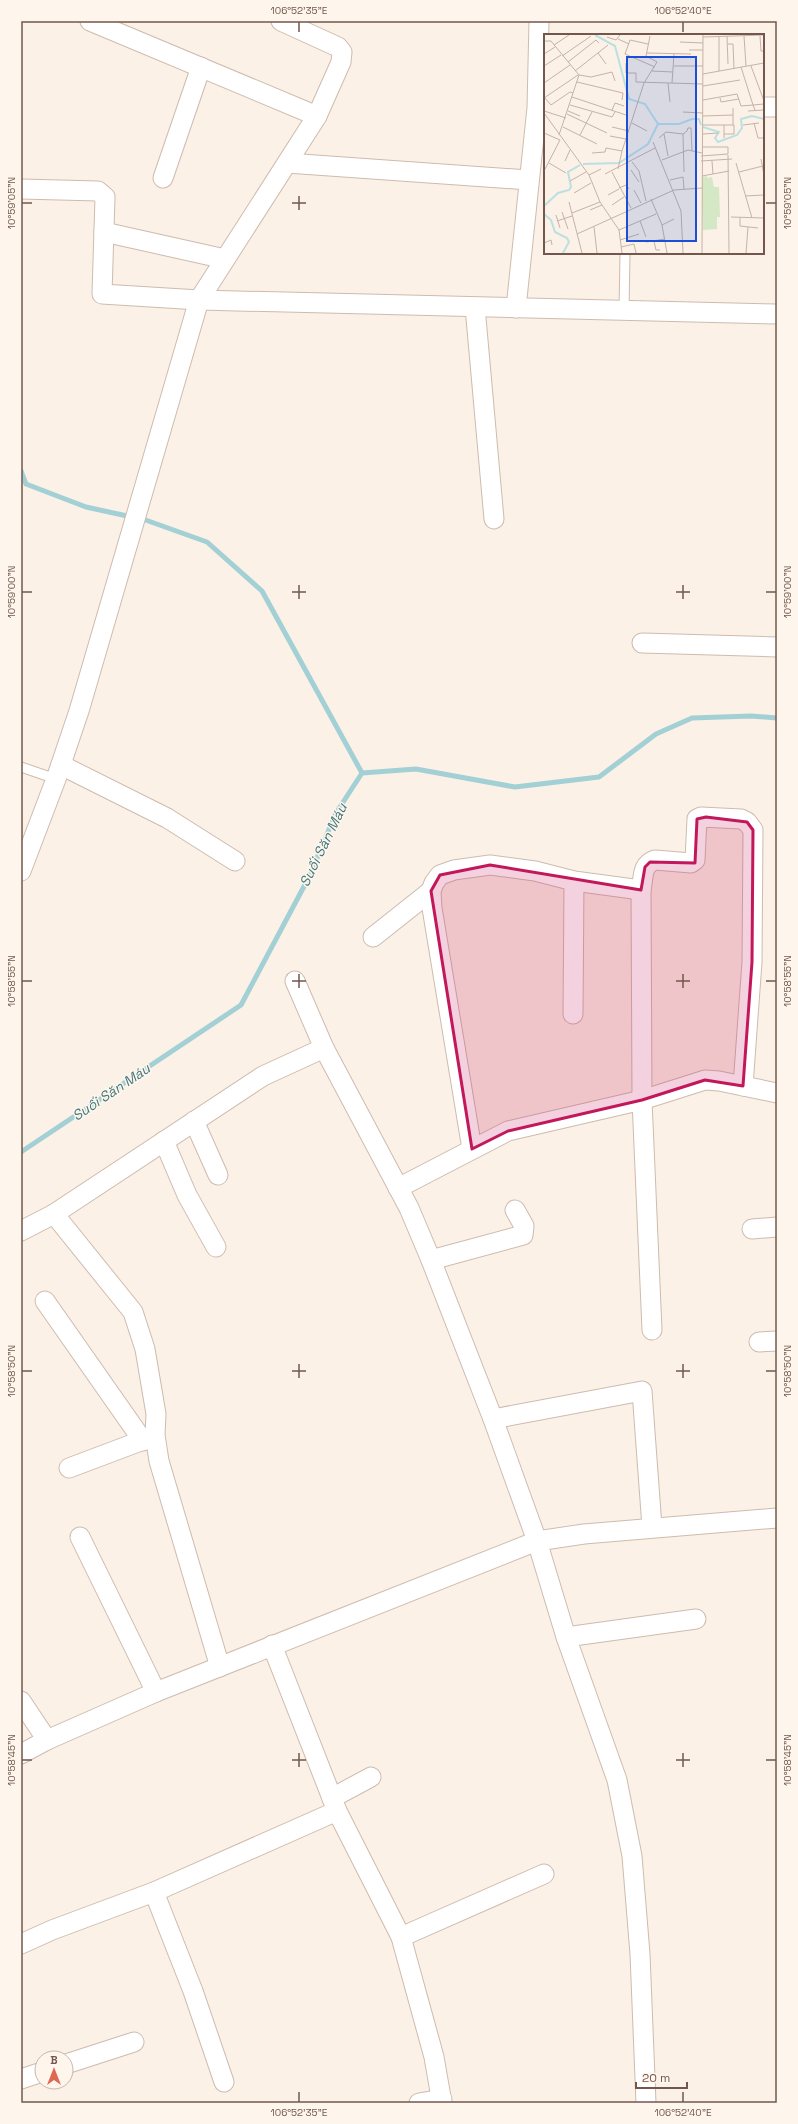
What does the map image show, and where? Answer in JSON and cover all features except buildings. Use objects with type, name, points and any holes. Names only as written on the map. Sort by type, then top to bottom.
[{"type":"street","points":[[90,21],[317,116]]},
{"type":"street","points":[[23,861],[59,772],[80,711],[199,300],[317,116],[340,62],[342,52],[338,47],[281,21]]},
{"type":"street","points":[[516,308],[529,180],[541,108],[539,21]]},
{"type":"street","points":[[163,178],[201,67]]},
{"type":"street","points":[[764,107],[777,107]]},
{"type":"street","points":[[287,163],[529,180]]},
{"type":"street","points":[[21,189],[98,191],[103,194],[105,197],[102,294],[199,300],[777,314]]},
{"type":"street","points":[[104,232],[225,259]]},
{"type":"street","points":[[475,307],[494,519]]},
{"type":"street","points":[[642,643],[777,647]]},
{"type":"street","points":[[59,772],[167,818],[234,861]]},
{"type":"street","points":[[652,1330],[642,1100],[641,890],[645,867],[650,862],[655,860],[691,863],[695,860],[697,819],[706,817],[741,819],[747,822],[753,830],[752,962],[743,1086]]},
{"type":"street","points":[[472,1149],[432,908],[431,891],[434,882],[440,875],[454,870],[490,865],[535,871],[574,881],[641,890]]},
{"type":"street","points":[[573,1014],[574,881]]},
{"type":"street","points":[[374,937],[431,891]]},
{"type":"street","points":[[295,981],[324,1048],[409,1208],[430,1260],[493,1419],[537,1541],[566,1637],[617,1780],[632,1856],[640,1954],[646,2103]]},
{"type":"street","points":[[21,1231],[54,1214],[263,1076],[324,1048]]},
{"type":"street","points":[[398,1188],[508,1130],[642,1100],[705,1080],[777,1093]]},
{"type":"street","points":[[194,1121],[218,1175]]},
{"type":"street","points":[[164,1141],[187,1195],[216,1246]]},
{"type":"street","points":[[430,1260],[523,1235],[524,1226],[515,1210]]},
{"type":"street","points":[[54,1214],[133,1312],[145,1349],[156,1414],[149,1438]]},
{"type":"street","points":[[752,1229],[777,1228]]},
{"type":"street","points":[[45,1301],[149,1438],[159,1461],[220,1667]]},
{"type":"street","points":[[493,1419],[642,1391],[652,1527]]},
{"type":"street","points":[[69,1468],[149,1438]]},
{"type":"street","points":[[21,1754],[46,1740],[156,1692],[537,1541],[584,1534],[652,1527],[777,1518]]},
{"type":"street","points":[[80,1537],[156,1692]]},
{"type":"street","points":[[566,1637],[696,1619]]},
{"type":"street","points":[[272,1645],[334,1804],[402,1937],[430,2042],[442,2101],[418,2103]]},
{"type":"street","points":[[21,1701],[46,1740]]},
{"type":"street","points":[[21,1944],[52,1930],[154,1892],[334,1804],[371,1777]]},
{"type":"street","points":[[402,1937],[544,1874]]},
{"type":"street","points":[[154,1892],[193,1991],[224,2082]]},
{"type":"street","points":[[74,2061],[134,2042]]},
{"type":"street","points":[[21,2079],[34,2075]]},
{"type":"lane","points":[[624,311],[625,254]]},
{"type":"lane","points":[[21,767],[59,772]]},
{"type":"highlighted area","points":[[706,817],[747,822],[753,830],[752,962],[743,1086],[705,1080],[642,1100],[508,1131],[472,1149],[431,891],[440,875],[490,865],[641,890],[645,867],[650,862],[695,863],[697,819]]},
{"type":"waterway","points":[[21,471],[26,484],[86,507],[132,517]]},
{"type":"waterway","points":[[140,518],[207,542],[262,591],[362,773]]},
{"type":"waterway","name":"Suối Săn Máu","points":[[21,1152],[241,1005],[309,877],[336,813],[362,773],[416,769],[515,787],[599,777],[656,734],[692,718],[751,716],[777,718]]}]
